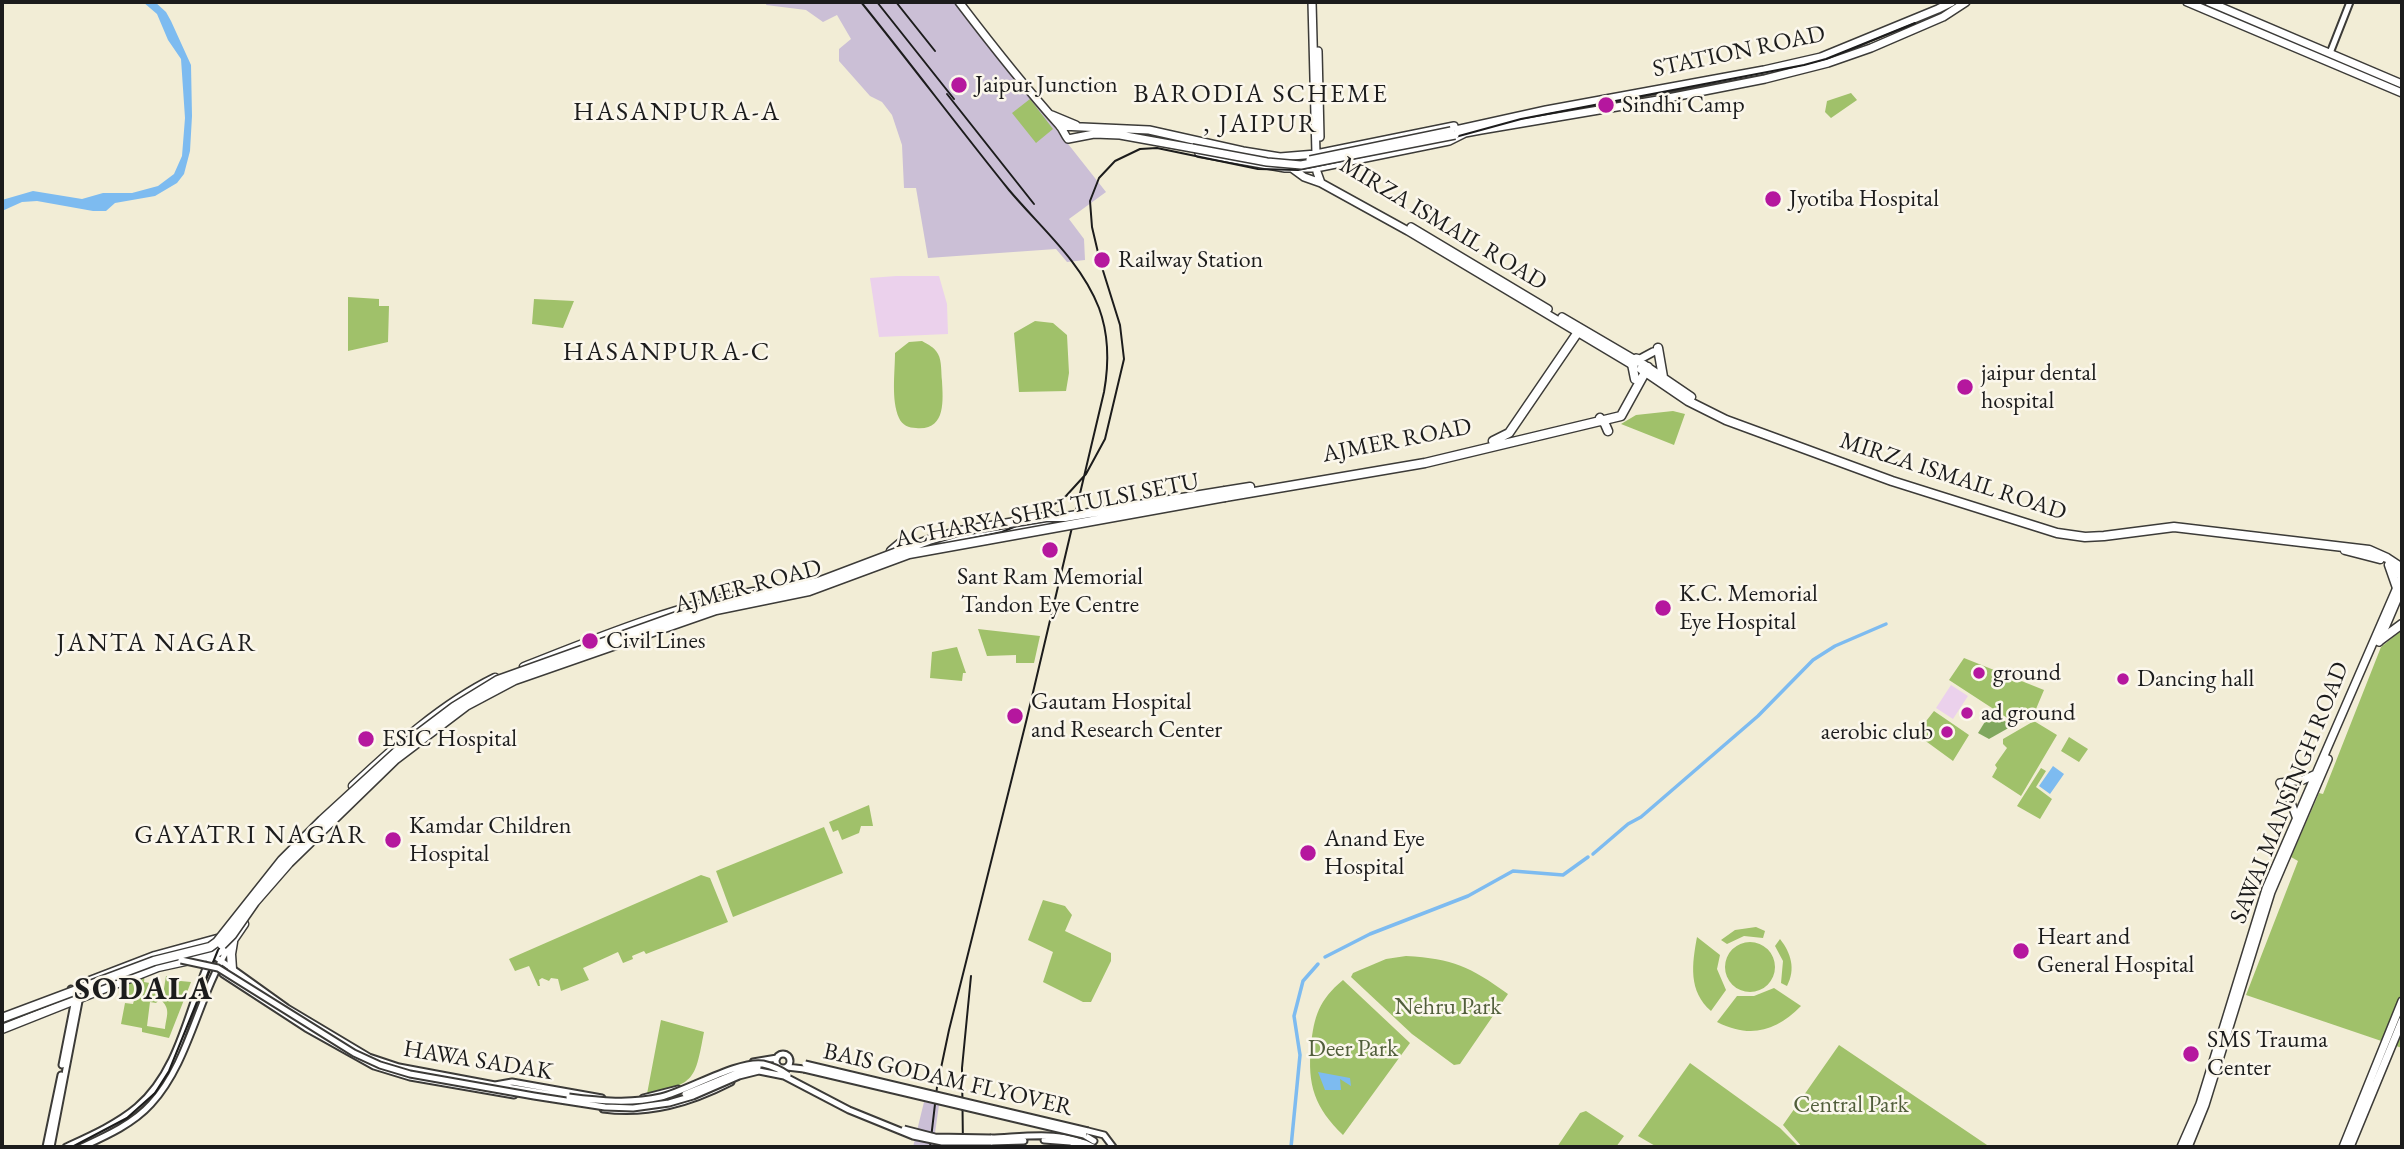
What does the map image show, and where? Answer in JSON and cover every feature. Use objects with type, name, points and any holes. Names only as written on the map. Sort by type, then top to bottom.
[{"type":"highway","name":"AJMER ROAD","points":[[1511,437],[1516,424],[1578,332]]},
{"type":"highway","points":[[1636,383],[1661,379],[1656,350]]},
{"type":"highway","points":[[1630,360],[1636,383]]},
{"type":"highway","points":[[1516,424],[1519,431],[1526,433],[1619,415],[1645,368]]},
{"type":"highway","name":"MIRZA ISMAIL ROAD","points":[[1645,368],[1703,409],[1726,420],[1892,481],[2057,533],[2104,536],[2174,527],[2343,548],[2350,546],[2369,550],[2402,568]]},
{"type":"highway","name":"AJMER ROAD","points":[[1228,493],[1429,458],[1497,439],[1600,418]]},
{"type":"highway","points":[[1600,418],[1608,431]]},
{"type":"highway","name":"ACHARYA SHRI TULSI SETU","points":[[2,1018],[154,961],[210,947],[218,942],[282,860],[382,764],[454,707],[498,680],[656,622],[719,603],[809,584],[929,540],[988,525],[1046,517],[1065,521],[1228,493]]},
{"type":"highway","points":[[916,550],[1065,521]]},
{"type":"highway","name":"ACHARYA SHRI TULSI SETU","points":[[2,1018],[150,967],[213,951],[227,941],[274,880],[382,772],[466,706],[515,680],[716,610],[809,591],[909,554],[1058,528],[1065,521]]},
{"type":"highway","points":[[891,551],[903,541]]},
{"type":"highway","points":[[2376,542],[2401,589]]},
{"type":"highway","name":"MIRZA ISMAIL ROAD","points":[[2343,548],[2388,561],[2402,576]]},
{"type":"highway","name":"AJMER ROAD","points":[[2,1018],[155,956],[202,945],[222,935],[280,859],[380,761],[413,733],[478,686],[655,618],[715,600],[829,576],[891,551],[916,550]]},
{"type":"highway","name":"AJMER ROAD","points":[[2,1029],[158,967],[213,958],[232,943],[277,879],[308,846],[398,759],[467,707],[519,681],[718,612],[810,593],[916,550]]},
{"type":"highway","points":[[759,591],[761,603]]},
{"type":"highway","points":[[2379,641],[2402,624]]},
{"type":"highway","points":[[232,943],[232,969]]},
{"type":"main road","points":[[961,2],[988,40],[1060,126]]},
{"type":"main road","points":[[961,2],[1054,117],[1074,126]]},
{"type":"main road","points":[[1315,2],[1320,133],[1318,153]]},
{"type":"main road","points":[[1315,2],[1318,153]]},
{"type":"main road","name":"STATION ROAD","points":[[1293,169],[1319,168],[1449,141],[1463,131],[1639,91],[1764,70],[1821,57],[1952,2]]},
{"type":"main road","name":"STATION ROAD","points":[[1060,126],[1068,138],[1077,139],[1094,134],[1123,133],[1128,128],[1280,156],[1318,153],[1454,126],[1463,131],[1627,105],[1765,79],[1843,59],[1943,17],[1965,2]]},
{"type":"main road","points":[[2187,2],[2402,93]]},
{"type":"main road","points":[[2209,2],[2402,84]]},
{"type":"main road","points":[[2330,53],[2350,2]]},
{"type":"main road","name":"STATION ROAD","points":[[1060,126],[1123,133]]},
{"type":"main road","points":[[1123,133],[1290,161],[1463,131]]},
{"type":"main road","points":[[1123,133],[1131,139],[1247,163],[1293,169],[1304,177],[1321,183]]},
{"type":"main road","points":[[1320,133],[1332,146],[1341,149]]},
{"type":"main road","name":"MIRZA ISMAIL ROAD","points":[[1318,153],[1321,183],[1450,252]]},
{"type":"main road","name":"MIRZA ISMAIL ROAD","points":[[1319,168],[1332,184],[1645,368]]},
{"type":"main road","name":"MIRZA ISMAIL ROAD","points":[[1517,292],[1578,332],[1595,339]]},
{"type":"main road","points":[[1630,360],[1640,359],[1656,350]]},
{"type":"main road","name":"SAWAI MANSINGH ROAD","points":[[2181,1147],[2200,1104],[2266,890],[2401,589],[2402,576]]},
{"type":"main road","points":[[2188,1147],[2205,1105],[2271,892],[2401,589]]},
{"type":"main road","points":[[2297,819],[2280,783],[2303,780],[2317,773]]},
{"type":"main road","points":[[82,1147],[132,1121],[157,1097],[174,1072],[217,969],[213,958],[202,945]]},
{"type":"main road","points":[[66,1147],[127,1115],[155,1087],[170,1063],[213,958]]},
{"type":"main road","name":"HAWA SADAK","points":[[213,958],[287,1008],[369,1057],[398,1067],[495,1085],[512,1082],[603,1098],[629,1099],[668,1092],[748,1063],[777,1058]]},
{"type":"main road","name":"HAWA SADAK","points":[[213,958],[217,969],[306,1028],[374,1066],[410,1077],[626,1111],[678,1104],[702,1097],[753,1074],[772,1074],[787,1068]]},
{"type":"main road","points":[[181,960],[218,968],[354,1052],[380,1065],[410,1074],[618,1108],[669,1103],[693,1096],[749,1072],[759,1071],[784,1076]]},
{"type":"main road","points":[[48,1147],[77,999],[74,987]]},
{"type":"main road","points":[[2350,1147],[2394,1031],[2402,1001]]},
{"type":"main road","points":[[2343,1147],[2394,1031],[2402,1021]]},
{"type":"main road","name":"BAIS GODAM FLYOVER","points":[[777,1058],[784,1055],[805,1067],[1086,1133],[1098,1133]]},
{"type":"main road","points":[[777,1058],[777,1064],[787,1068],[789,1060]]},
{"type":"main road","points":[[495,1085],[599,1101],[646,1100],[688,1089],[749,1064],[762,1064],[785,1073],[811,1089],[914,1132],[935,1137],[1055,1137],[1071,1138],[1094,1145],[1098,1133],[1109,1139],[1113,1147]]},
{"type":"main road","name":"BAIS GODAM FLYOVER","points":[[787,1068],[805,1067]]},
{"type":"main road","points":[[602,1104],[622,1105],[668,1099],[749,1068],[769,1069],[849,1110],[922,1139],[942,1142],[1062,1141],[1085,1147]]},
{"type":"main road","points":[[719,1073],[724,1086]]},
{"type":"main road","name":"BAIS GODAM FLYOVER","points":[[1086,1133],[1094,1145]]},
{"type":"shaded area","points":[[767,2],[956,2],[1106,192],[1069,219],[1084,239],[1085,260],[1067,262],[1056,249],[928,258],[916,188],[904,188],[902,145],[892,115],[882,102],[870,96],[839,61],[839,49],[851,39],[837,15],[823,22],[806,10],[766,5]]},
{"type":"shaded area","points":[[939,276],[947,304],[948,334],[879,337],[870,278]]},
{"type":"shaded area","points":[[1951,685],[1968,696],[1953,719],[1936,708]]},
{"type":"shaded area","points":[[924,1102],[939,1105],[933,1147],[913,1147]]},
{"type":"green space","points":[[1851,93],[1857,100],[1831,118],[1825,112],[1827,101]]},
{"type":"green space","points":[[1030,99],[1053,129],[1036,143],[1012,113]]},
{"type":"green space","points":[[348,297],[379,299],[379,306],[389,306],[388,342],[348,351]]},
{"type":"green space","points":[[534,299],[574,301],[563,328],[532,324]]},
{"type":"green space","points":[[1035,321],[1053,323],[1067,335],[1069,373],[1066,391],[1019,392],[1014,333]]},
{"type":"green space","points":[[922,341],[933,348],[939,357],[942,405],[938,420],[933,425],[913,428],[902,423],[897,411],[894,395],[895,353],[909,342]]},
{"type":"green space","points":[[1673,411],[1685,414],[1674,445],[1621,424],[1636,415]]},
{"type":"green space","points":[[978,629],[1040,636],[1034,663],[1016,663],[1016,655],[987,656]]},
{"type":"green space","points":[[2402,630],[2402,1048],[2246,995],[2298,861],[2291,857],[2319,793],[2323,794],[2381,647]]},
{"type":"green space","points":[[957,647],[966,673],[963,673],[962,681],[930,678],[932,652]]},
{"type":"green space","points":[[1964,658],[2044,690],[2036,709],[2015,723],[1949,680]]},
{"type":"green space","points":[[1934,711],[1969,735],[1953,761],[1916,734]]},
{"type":"green space","points":[[1991,712],[2012,726],[1989,739],[1978,733]]},
{"type":"green space","points":[[2034,721],[2057,735],[2021,796],[1992,777],[1997,768],[1995,765],[2007,748],[2003,739]]},
{"type":"green space","points":[[2069,737],[2088,749],[2079,762],[2061,751]]},
{"type":"green space","points":[[2041,768],[2046,771],[2036,787],[2052,799],[2040,819],[2017,806]]},
{"type":"green space","points":[[869,805],[873,826],[861,826],[859,833],[842,840],[838,830],[833,832],[829,822]]},
{"type":"green space","points":[[824,827],[843,873],[733,917],[716,871]]},
{"type":"green space","points":[[701,875],[710,878],[728,922],[646,954],[644,951],[623,963],[618,952],[583,968],[589,980],[561,991],[558,979],[551,978],[549,981],[542,978],[538,986],[529,966],[515,971],[509,959]]},
{"type":"green space","points":[[1043,900],[1065,906],[1072,915],[1065,931],[1111,953],[1111,961],[1091,1002],[1083,1002],[1043,982],[1053,952],[1028,940]]},
{"type":"green space","points":[[1756,927],[1765,931],[1763,938],[1744,936],[1727,944],[1721,940],[1735,930]]},
{"type":"green space","points":[[1697,937],[1720,955],[1717,969],[1726,990],[1711,1011],[1698,995],[1695,986],[1693,967]]},
{"type":"green space","points":[[1780,939],[1791,961],[1787,986],[1781,983],[1783,961],[1775,946]]},
{"type":"green space","points":[[1750,942],[1768,949],[1775,967],[1768,985],[1750,992],[1732,985],[1725,967],[1732,949]]},
{"type":"green space","name":"Nehru Park","points":[[1406,956],[1437,959],[1471,970],[1508,994],[1460,1064],[1454,1065],[1412,1034],[1351,977],[1353,973],[1386,959]]},
{"type":"green space","points":[[145,972],[144,982],[161,985],[159,1000],[156,1003],[150,1002],[147,1026],[165,1029],[167,1011],[162,1001],[166,976],[170,976],[170,980],[191,982],[169,1038],[121,1024],[125,1003],[133,1004],[134,1000],[126,998],[129,979]]},
{"type":"green space","name":"Deer Park","points":[[1343,980],[1410,1043],[1343,1135],[1326,1115],[1315,1095],[1310,1060],[1319,1009]]},
{"type":"green space","points":[[1774,988],[1801,1006],[1772,1027],[1741,1030],[1717,1022],[1737,996],[1754,996]]},
{"type":"green space","points":[[661,1020],[704,1032],[691,1077],[675,1087],[647,1094]]},
{"type":"green space","name":"Central Park","points":[[1839,1045],[1990,1147],[1802,1147],[1783,1125]]},
{"type":"green space","points":[[1690,1063],[1780,1128],[1799,1147],[1657,1147],[1638,1136]]},
{"type":"green space","points":[[1586,1111],[1624,1136],[1616,1147],[1557,1147],[1580,1113]]},
{"type":"water","points":[[143,2],[155,2],[166,12],[191,65],[190,151],[184,174],[177,183],[155,196],[115,203],[106,211],[37,201],[22,202],[2,211],[2,200],[33,191],[82,199],[103,193],[132,193],[158,186],[174,174],[182,156],[185,118],[181,59],[168,40],[157,14]]},
{"type":"water","points":[[2053,766],[2064,774],[2050,794],[2039,786]]},
{"type":"water","points":[[1318,1072],[1350,1078],[1351,1086],[1340,1079],[1341,1090],[1325,1090]]},
{"type":"waterway","points":[[1593,854],[1628,824],[1641,817],[1758,716],[1813,660],[1835,646],[1886,624]]},
{"type":"waterway","points":[[1325,957],[1370,934],[1468,896],[1513,871],[1563,875],[1588,857]]},
{"type":"waterway","points":[[1291,1147],[1300,1055],[1294,1016],[1303,981],[1318,964]]},
{"type":"railway","points":[[861,2],[1009,190],[1082,275],[1099,308],[1107,350],[1104,392],[1026,722],[949,1030],[937,1087],[930,1147]]},
{"type":"railway","points":[[877,2],[954,99]]},
{"type":"railway","points":[[896,2],[935,51]]},
{"type":"railway","points":[[72,1147],[127,1118],[155,1093],[169,1071],[218,950],[270,878],[335,811],[401,749],[460,706],[514,677],[706,608],[802,589],[899,554],[1002,532],[1035,518],[1066,496],[1086,474],[1105,439],[1124,359],[1120,325],[1092,227],[1090,201],[1099,178],[1115,161],[1140,149],[1157,148],[1258,169],[1298,170],[1448,139],[1521,119],[1804,65],[1826,59],[1915,23]]},
{"type":"railway","points":[[947,94],[1034,204]]},
{"type":"railway","points":[[963,1147],[962,1068],[971,976]]},
{"type":"place","name":"Jaipur Junction","points":[[959,85]]},
{"type":"place","name":"Sindhi Camp","points":[[1606,105]]},
{"type":"place","name":"Jyotiba Hospital","points":[[1773,199]]},
{"type":"place","name":"Railway Station","points":[[1102,260]]},
{"type":"place","name":"jaipur dental hospital","points":[[1965,387]]},
{"type":"place","name":"Sant Ram Memorial Tandon Eye Centre","points":[[1050,550]]},
{"type":"place","name":"K.C. Memorial Eye Hospital","points":[[1663,608]]},
{"type":"place","name":"Civil Lines","points":[[590,641]]},
{"type":"place","name":"ground","points":[[1979,673]]},
{"type":"place","name":"Dancing hall","points":[[2123,679]]},
{"type":"place","name":"ad ground","points":[[1967,713]]},
{"type":"place","name":"Gautam Hospital and Research Center","points":[[1015,716]]},
{"type":"place","name":"aerobic club","points":[[1947,732]]},
{"type":"place","name":"ESIC Hospital","points":[[366,739]]},
{"type":"place","name":"Kamdar Children Hospital","points":[[393,840]]},
{"type":"place","name":"Anand Eye Hospital","points":[[1308,853]]},
{"type":"place","name":"Heart and General Hospital","points":[[2021,951]]},
{"type":"place","name":"SMS Trauma Center","points":[[2191,1054]]},
{"type":"district","name":"BARODIA SCHEME , JAIPUR","points":[[1261,110]]},
{"type":"district","name":"HASANPURA-A","points":[[677,113]]},
{"type":"district","name":"HASANPURA-C","points":[[667,353]]},
{"type":"district","name":"JANTA NAGAR","points":[[157,644]]},
{"type":"district","name":"GAYATRI NAGAR","points":[[251,836]]},
{"type":"district","name":"SODALA","points":[[144,990]]}]
